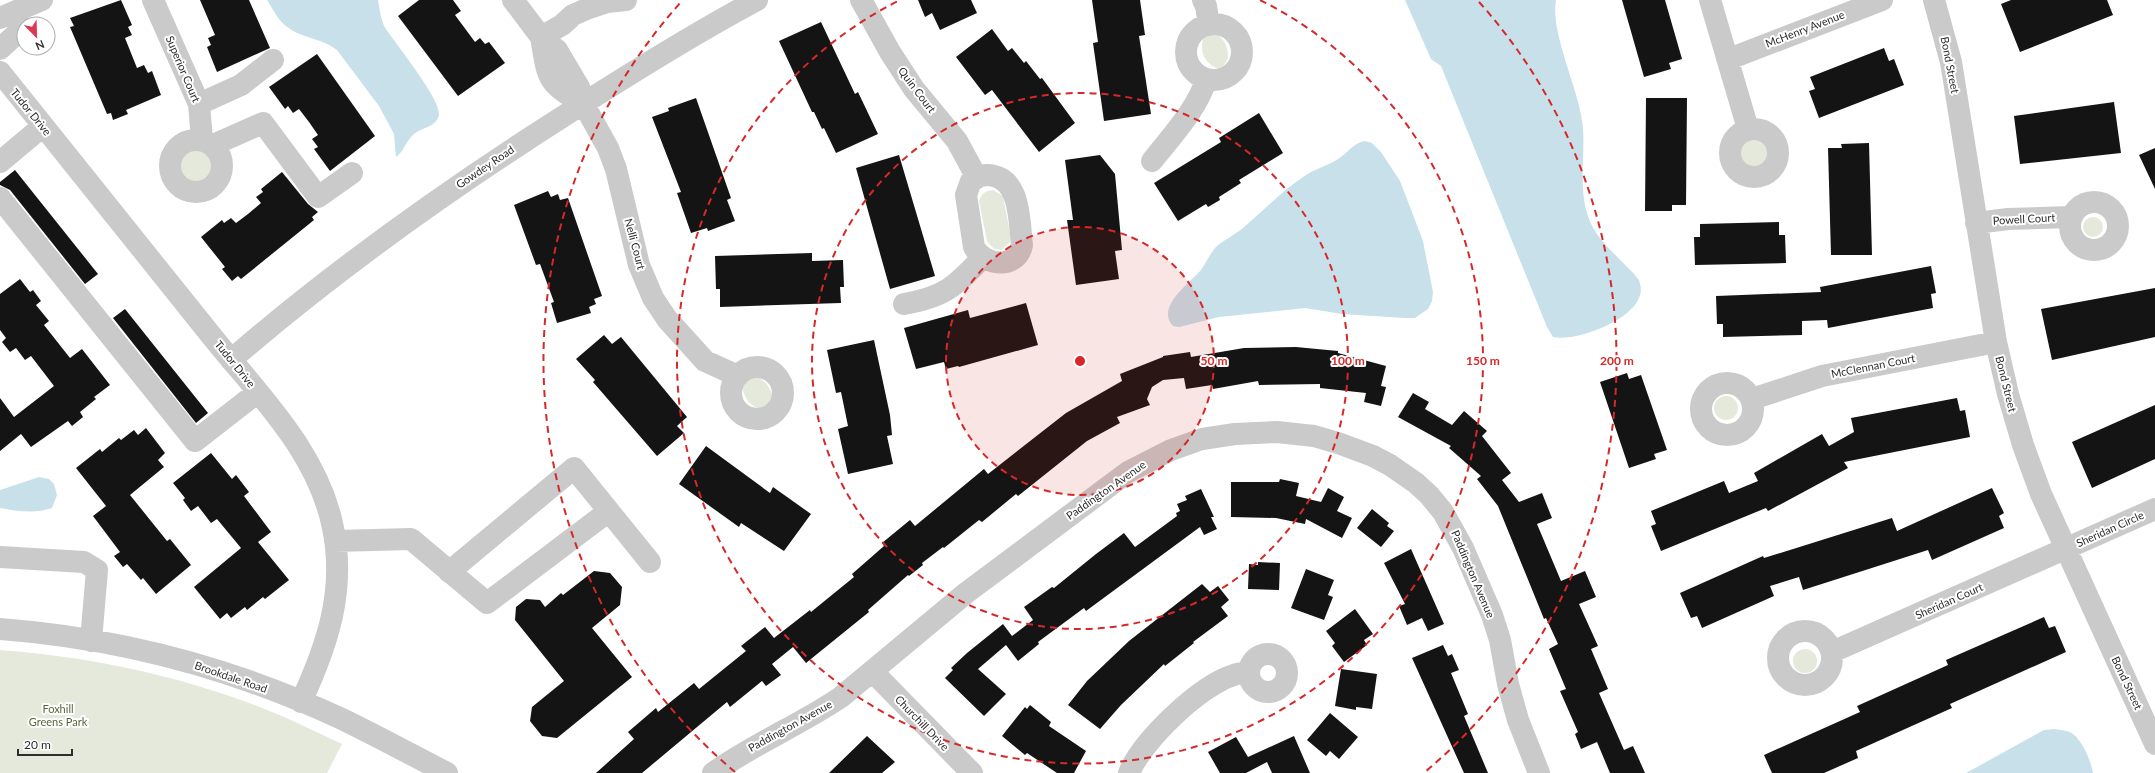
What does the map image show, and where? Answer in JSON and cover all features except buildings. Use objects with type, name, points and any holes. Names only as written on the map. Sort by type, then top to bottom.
[{"type":"street","points":[[0,18],[42,0]]},
{"type":"street","points":[[36,16],[54,0]]},
{"type":"street","name":"Superior Court","points":[[153,0],[199,104],[208,143],[263,123],[318,198],[352,173]]},
{"type":"street","name":"Nelli Court","points":[[513,0],[541,37],[557,50],[568,67],[579,87],[582,104],[608,148],[616,169],[639,265],[653,298],[667,319],[704,361],[738,376]]},
{"type":"street","points":[[541,37],[562,25],[573,15],[589,8],[607,2],[626,0]]},
{"type":"street","name":"Gowdey Road","points":[[231,360],[397,228],[457,185],[582,104],[757,0]]},
{"type":"street","name":"Quin Court","points":[[861,0],[890,52],[914,89],[953,136],[977,178]]},
{"type":"street","points":[[1203,0],[1206,6],[1209,25]]},
{"type":"street","points":[[1710,0],[1729,59],[1748,129]]},
{"type":"street","name":"McHenry Avenue","points":[[1729,59],[1882,0]]},
{"type":"street","name":"Bond Street","points":[[1934,0],[1951,62],[1996,342],[2008,394],[2023,446],[2041,494],[2155,744]]},
{"type":"street","points":[[1209,25],[1227,28],[1234,33],[1242,50],[1238,67],[1232,74],[1224,79],[1206,79],[1198,75],[1191,68],[1186,51],[1188,42],[1193,34],[1209,25]]},
{"type":"street","points":[[0,48],[16,34]]},
{"type":"street","points":[[199,104],[241,85],[274,60]]},
{"type":"street","name":"Tudor Drive","points":[[0,72],[258,392],[311,466],[324,495],[335,541],[337,584],[335,605],[330,628],[316,670],[301,702]]},
{"type":"street","points":[[1152,161],[1182,122],[1203,89],[1206,79]]},
{"type":"street","points":[[0,162],[43,126]]},
{"type":"street","points":[[996,175],[1012,189],[1016,197],[1022,245],[1018,255],[1006,262],[996,263],[982,258],[974,247],[966,195],[971,181],[977,178],[996,175]]},
{"type":"street","points":[[0,198],[195,441],[258,392]]},
{"type":"street","name":"Powell Court","points":[[1976,223],[2008,219],[2072,217]]},
{"type":"street","points":[[904,304],[929,300],[956,285],[982,258]]},
{"type":"street","name":"McClennan Court","points":[[1752,398],[1822,376],[1996,342]]},
{"type":"street","name":"Paddington Avenue","points":[[713,773],[748,750],[821,711],[873,672],[935,617],[966,593],[1104,489],[1148,460],[1202,439],[1235,434],[1277,432],[1314,436],[1338,442],[1390,465],[1429,495],[1454,528],[1492,615],[1500,640],[1508,684],[1518,720],[1539,773]]},
{"type":"street","points":[[449,572],[574,468],[650,562]]},
{"type":"street","name":"Sheridan Circle","points":[[2066,549],[2155,509]]},
{"type":"street","points":[[335,541],[411,539],[487,604],[609,511]]},
{"type":"street","name":"Sheridan Court","points":[[1832,652],[2066,549]]},
{"type":"street","points":[[0,557],[84,562],[97,570],[91,641]]},
{"type":"street","name":"Brookdale Road","points":[[0,629],[58,635],[91,641],[186,661],[234,676],[341,719],[447,773]]},
{"type":"street","name":"Churchill Drive","points":[[873,672],[972,773]]},
{"type":"street","points":[[1129,773],[1142,751],[1157,733],[1188,703],[1221,680],[1234,674],[1249,672]]},
{"type":"green space","points":[[1208,30],[1219,36],[1227,47],[1227,59],[1224,65],[1219,69],[1208,62],[1203,52],[1203,41]]},
{"type":"green space","points":[[1755,139],[1761,140],[1769,148],[1769,160],[1761,168],[1755,169],[1749,168],[1741,160],[1740,154],[1741,148],[1749,140]]},
{"type":"green space","points":[[196,149],[202,150],[209,156],[212,165],[211,171],[205,178],[196,181],[190,180],[183,174],[180,165],[181,159],[187,152]]},
{"type":"green space","points":[[993,190],[1003,196],[1010,233],[1010,242],[1001,250],[994,249],[987,241],[979,201],[984,193]]},
{"type":"green space","points":[[2093,217],[2100,220],[2103,227],[2100,234],[2093,237],[2086,234],[2083,227],[2086,220]]},
{"type":"green space","points":[[755,376],[765,383],[770,389],[773,397],[774,401],[765,410],[752,405],[744,395],[742,385],[747,379]]},
{"type":"green space","points":[[1726,396],[1735,399],[1738,408],[1735,417],[1726,420],[1717,417],[1714,408],[1717,399]]},
{"type":"green space","points":[[1805,649],[1814,652],[1817,661],[1814,670],[1805,673],[1796,670],[1793,661],[1796,652]]},
{"type":"green space","name":"Foxhill Greens Park","points":[[0,650],[61,656],[151,673],[209,689],[265,709],[342,744],[327,773],[0,773]]},
{"type":"water","points":[[267,0],[378,0],[384,26],[416,70],[438,107],[439,115],[435,122],[432,125],[416,132],[396,157],[394,134],[379,106],[337,50],[325,43],[298,33],[286,26]]},
{"type":"water","points":[[1405,0],[1556,0],[1555,14],[1557,29],[1581,113],[1583,128],[1583,185],[1589,219],[1598,236],[1639,280],[1640,285],[1641,291],[1639,298],[1634,306],[1614,322],[1588,333],[1563,338],[1553,337],[1547,327],[1441,66],[1431,59]]},
{"type":"water","points":[[1365,141],[1372,143],[1381,152],[1400,181],[1423,241],[1433,292],[1432,301],[1428,309],[1415,318],[1405,318],[1342,314],[1305,308],[1219,317],[1179,327],[1173,326],[1169,319],[1168,311],[1171,303],[1183,288],[1201,270],[1216,247],[1237,233],[1303,177],[1342,157],[1351,148]]},
{"type":"water","points":[[39,477],[49,479],[54,484],[57,495],[52,508],[39,511],[19,511],[0,508],[0,490]]},
{"type":"water","points":[[2044,730],[2064,730],[2077,737],[2086,752],[2093,773],[1966,773]]}]
